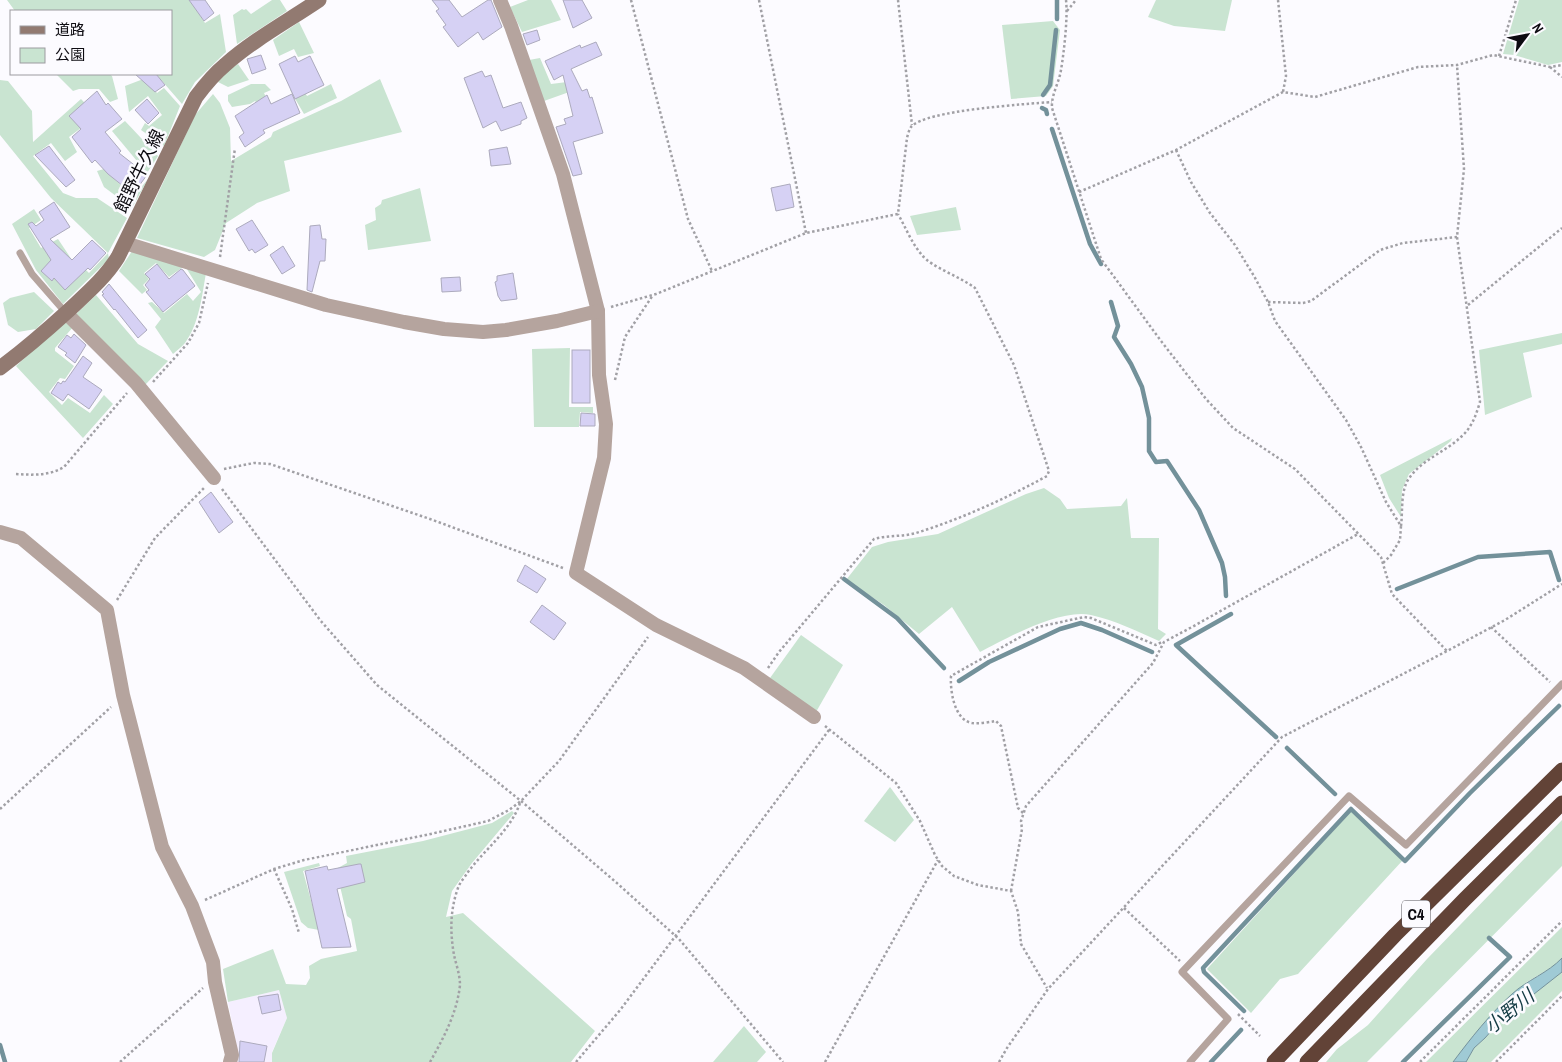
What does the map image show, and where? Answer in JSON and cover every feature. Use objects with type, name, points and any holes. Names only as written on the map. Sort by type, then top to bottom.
[{"type":"highway","name":"C4","points":[[1274,1062],[1395,935],[1562,770]]},
{"type":"highway","name":"C4","points":[[1308,1062],[1465,899],[1562,804]]},
{"type":"main road","name":"館野牛久線","points":[[0,368],[30,347],[88,293],[110,269],[125,243],[196,96],[226,64],[252,44],[319,0]]},
{"type":"street","points":[[500,0],[563,174],[598,311],[598,375],[606,424],[604,458],[576,573],[656,626],[744,668],[814,717]]},
{"type":"street","points":[[125,243],[326,305],[444,329],[483,332],[506,330],[598,311]]},
{"type":"street","points":[[66,313],[140,388],[212,476]]},
{"type":"street","points":[[0,532],[21,538],[107,610],[123,695],[162,847],[192,906],[213,962],[215,982],[232,1055],[230,1062]]},
{"type":"lane","points":[[20,253],[32,274],[66,313]]},
{"type":"lane","points":[[1190,1062],[1228,1020],[1182,972],[1349,796],[1406,845],[1560,687]]},
{"type":"path","points":[[631,0],[688,219],[712,271]]},
{"type":"path","points":[[759,0],[806,233]]},
{"type":"path","points":[[761,680],[779,652],[874,539],[913,534],[940,525],[1008,497],[1047,476],[1049,471],[1014,365],[975,288],[966,280],[945,271],[922,257],[898,214],[904,153],[912,126],[898,0]]},
{"type":"path","points":[[1066,0],[1067,11],[1061,71],[1052,102],[1101,259],[1206,399],[1234,428],[1296,469],[1381,557],[1392,594],[1447,652]]},
{"type":"path","points":[[1067,11],[1076,0]]},
{"type":"path","points":[[1278,0],[1286,76],[1283,92]]},
{"type":"path","points":[[1499,56],[1516,0]]},
{"type":"path","points":[[1079,192],[1176,150],[1283,92],[1315,97],[1418,67],[1457,65],[1493,54],[1550,68],[1562,76]]},
{"type":"path","points":[[1383,563],[1400,540],[1404,488],[1410,477],[1426,462],[1462,436],[1473,423],[1480,402],[1468,305],[1457,237],[1464,169],[1457,65]]},
{"type":"path","points":[[1550,68],[1562,65]]},
{"type":"path","points":[[912,126],[924,120],[953,112],[1052,102]]},
{"type":"path","points":[[16,474],[38,475],[57,471],[64,467],[140,388],[188,343],[198,323],[213,270],[235,148]]},
{"type":"path","points":[[1176,150],[1205,206],[1235,245],[1268,302],[1275,321],[1346,420],[1361,447],[1386,502],[1401,526]]},
{"type":"path","points":[[598,311],[653,295],[806,233],[898,214]]},
{"type":"path","points":[[1468,305],[1562,228]]},
{"type":"path","points":[[1268,302],[1302,303],[1311,301],[1380,250],[1403,243],[1457,237]]},
{"type":"path","points":[[614,382],[625,337],[653,295]]},
{"type":"path","points":[[107,610],[120,597],[155,538],[212,476],[224,469],[254,463],[270,464],[430,519],[576,573]]},
{"type":"path","points":[[212,476],[320,620],[377,685],[521,801],[675,935],[783,1062]]},
{"type":"path","points":[[1023,814],[1018,808],[1001,726],[996,721],[972,723],[966,720],[957,710],[951,676],[1038,627],[1084,617],[1156,644],[1164,642],[1358,534]]},
{"type":"path","points":[[999,1062],[1048,989],[1282,737],[1447,652],[1562,584]]},
{"type":"path","points":[[192,906],[274,869],[333,853],[488,821],[509,810],[521,801],[558,761],[656,626]]},
{"type":"path","points":[[1491,627],[1560,687]]},
{"type":"path","points":[[1048,989],[1021,944],[1018,912],[1011,891],[1023,814],[1026,806],[1153,663],[1164,642]]},
{"type":"path","points":[[0,809],[94,724],[123,695]]},
{"type":"path","points":[[814,717],[896,783],[920,821],[938,860],[954,876],[978,885],[1011,891]]},
{"type":"path","points":[[576,1062],[621,1009],[829,730]]},
{"type":"path","points":[[430,1062],[454,1014],[460,983],[450,924],[459,886],[476,861],[508,827],[518,812],[521,801]]},
{"type":"path","points":[[826,1062],[938,860]]},
{"type":"path","points":[[274,869],[292,909],[299,933]]},
{"type":"path","points":[[1420,1062],[1562,921]]},
{"type":"path","points":[[120,1062],[199,990],[215,982]]},
{"type":"path","points":[[1496,1062],[1562,996]]},
{"type":"shaded area","points":[[279,990],[287,1018],[272,1052],[272,1062],[235,1062],[236,1042],[228,1002]]},
{"type":"green space","points":[[7,0],[190,0],[205,23],[220,14],[226,52],[195,82],[182,104],[157,75],[172,75],[172,10],[14,10]]},
{"type":"green space","points":[[272,0],[280,0],[287,11],[237,44],[233,15],[242,9],[246,9],[251,14]]},
{"type":"green space","points":[[528,0],[551,0],[561,20],[522,32],[510,7]]},
{"type":"green space","points":[[1156,0],[1232,0],[1225,31],[1174,26],[1148,17]]},
{"type":"green space","points":[[1519,0],[1562,0],[1562,62],[1548,65],[1514,55],[1503,54]]},
{"type":"green space","points":[[1053,21],[1060,30],[1053,86],[1046,96],[1011,99],[1002,25]]},
{"type":"green space","points":[[299,22],[314,53],[298,57],[294,49],[279,56],[273,40]]},
{"type":"green space","points":[[540,58],[551,84],[567,82],[572,91],[544,101],[529,60]]},
{"type":"green space","points":[[238,64],[249,80],[228,87],[218,82],[227,71]]},
{"type":"green space","points":[[57,75],[110,75],[118,99],[110,102],[99,89],[79,89],[73,91]]},
{"type":"green space","points":[[146,78],[157,93],[164,88],[180,106],[164,146],[141,130],[145,123],[149,126],[162,115],[148,96],[129,112],[125,86]]},
{"type":"green space","points":[[380,79],[402,132],[284,161],[290,191],[257,203],[226,223],[215,250],[204,257],[137,238],[195,115],[213,94],[220,103],[230,128],[231,161],[271,137],[273,132],[341,101]]},
{"type":"green space","points":[[0,80],[8,81],[32,111],[33,142],[81,99],[97,116],[69,137],[77,152],[65,161],[51,143],[33,156],[63,193],[76,198],[97,198],[127,218],[108,253],[51,198],[0,135]]},
{"type":"green space","points":[[251,84],[265,84],[271,90],[264,93],[269,103],[261,109],[255,101],[250,104],[232,107],[228,101],[228,95]]},
{"type":"green space","points":[[300,84],[307,96],[331,84],[337,98],[304,114],[290,90]]},
{"type":"green space","points":[[125,121],[158,156],[147,173],[112,131]]},
{"type":"green space","points":[[104,169],[133,197],[148,179],[132,208],[104,187],[97,171]]},
{"type":"green space","points":[[420,188],[431,241],[368,250],[365,225],[376,220],[375,208],[381,204],[382,200]]},
{"type":"green space","points":[[956,207],[961,230],[917,235],[910,216]]},
{"type":"green space","points":[[34,209],[41,220],[29,228],[41,248],[58,239],[72,260],[79,263],[89,273],[108,253],[109,259],[63,304],[36,270],[12,224]]},
{"type":"green space","points":[[134,248],[183,267],[169,277],[156,263],[144,273],[149,279],[143,285],[147,290],[142,294],[119,271]]},
{"type":"green space","points":[[185,266],[206,273],[194,327],[185,343],[173,354],[155,327],[161,319],[148,303],[152,302],[164,313],[187,294],[193,301],[201,292]]},
{"type":"green space","points":[[34,292],[54,311],[36,329],[18,332],[8,325],[3,303],[10,298]]},
{"type":"green space","points":[[96,295],[138,344],[168,361],[145,385],[75,315]]},
{"type":"green space","points":[[65,321],[73,327],[55,348],[55,351],[74,366],[65,379],[60,378],[49,392],[62,405],[68,398],[90,413],[104,395],[113,404],[83,438],[16,366]]},
{"type":"green space","points":[[1562,333],[1562,344],[1523,353],[1532,397],[1485,415],[1479,350]]},
{"type":"green space","points":[[570,348],[569,407],[593,407],[593,413],[580,412],[579,427],[534,427],[532,349]]},
{"type":"green space","points":[[1452,438],[1451,441],[1409,474],[1402,490],[1401,517],[1389,498],[1380,475]]},
{"type":"green space","points":[[1044,488],[1060,499],[1067,509],[1121,506],[1127,498],[1131,538],[1159,538],[1158,629],[1166,634],[1159,641],[1108,620],[1079,614],[1050,620],[1034,626],[980,652],[952,607],[919,634],[884,605],[846,580],[872,547],[888,542],[938,534],[1026,494]]},
{"type":"green space","points":[[801,635],[843,665],[816,712],[770,678]]},
{"type":"green space","points":[[890,787],[914,820],[895,842],[864,821]]},
{"type":"green space","points":[[512,811],[514,813],[472,863],[452,891],[446,917],[463,913],[595,1031],[571,1062],[272,1062],[272,1053],[287,1018],[279,990],[228,1002],[223,969],[273,949],[286,984],[306,985],[310,978],[309,966],[321,959],[357,951],[351,919],[347,916],[336,869],[347,863],[346,856],[423,841],[492,823]]},
{"type":"green space","points":[[1351,811],[1403,860],[1298,974],[1280,979],[1251,1013],[1207,969]]},
{"type":"green space","points":[[1562,820],[1562,866],[1367,1062],[1326,1062],[1337,1049],[1368,1025],[1427,959]]},
{"type":"green space","points":[[319,863],[320,866],[303,871],[319,930],[308,928],[301,922],[284,872]]},
{"type":"green space","points":[[1562,927],[1562,958],[1554,966],[1527,982],[1473,1036],[1453,1062],[1426,1062]]},
{"type":"green space","points":[[1562,972],[1562,991],[1491,1062],[1466,1062],[1474,1048],[1501,1020]]},
{"type":"green space","points":[[744,1026],[766,1052],[757,1062],[713,1062]]},
{"type":"water","name":"小野川","points":[[1562,958],[1562,972],[1501,1020],[1474,1048],[1466,1062],[1453,1062],[1481,1026],[1504,1002],[1518,989]]},
{"type":"building","points":[[189,0],[205,0],[214,13],[204,21]]},
{"type":"building","points":[[432,0],[449,0],[462,17],[488,0],[491,0],[502,27],[483,40],[478,32],[458,47],[443,27],[446,25],[436,11],[439,9]]},
{"type":"building","points":[[563,0],[582,0],[592,18],[573,28]]},
{"type":"building","points":[[537,30],[540,40],[527,45],[523,34]]},
{"type":"building","points":[[596,42],[602,55],[571,69],[582,91],[587,89],[590,98],[592,97],[603,133],[573,142],[582,174],[573,176],[556,127],[566,124],[564,119],[573,116],[563,75],[554,80],[545,61],[580,45],[581,48]]},
{"type":"building","points":[[261,55],[266,69],[252,74],[247,59]]},
{"type":"building","points":[[295,56],[298,62],[310,56],[324,85],[295,99],[279,64]]},
{"type":"building","points":[[482,71],[485,77],[491,75],[503,108],[521,102],[527,118],[521,121],[521,124],[501,131],[496,121],[483,128],[464,78]]},
{"type":"building","points":[[136,75],[157,75],[165,85],[155,92]]},
{"type":"building","points":[[97,91],[106,105],[108,103],[122,119],[105,132],[121,151],[119,153],[147,175],[133,194],[108,174],[95,160],[92,163],[72,137],[81,129],[69,116]]},
{"type":"building","points":[[292,94],[300,113],[263,130],[265,133],[245,147],[239,137],[244,133],[235,116],[267,95],[271,104]]},
{"type":"building","points":[[147,99],[159,113],[148,124],[135,110]]},
{"type":"building","points":[[49,146],[75,180],[66,187],[35,155]]},
{"type":"building","points":[[507,147],[511,164],[491,166],[489,150]]},
{"type":"building","points":[[790,184],[794,207],[776,211],[771,188]]},
{"type":"building","points":[[54,202],[70,227],[50,239],[72,260],[92,240],[106,253],[90,270],[88,268],[65,290],[54,278],[52,281],[41,271],[51,260],[28,224],[32,222],[36,226],[44,220],[39,212]]},
{"type":"building","points":[[252,220],[268,245],[255,253],[252,249],[249,251],[236,229]]},
{"type":"building","points":[[320,225],[322,239],[326,239],[325,261],[320,261],[312,292],[307,290],[310,226]]},
{"type":"building","points":[[283,246],[295,266],[282,274],[270,255]]},
{"type":"building","points":[[157,264],[169,279],[181,269],[183,270],[195,286],[163,312],[146,292],[149,290],[145,285],[150,279],[145,274]]},
{"type":"building","points":[[513,273],[517,299],[501,301],[495,282],[497,281],[497,276]]},
{"type":"building","points":[[460,277],[461,291],[442,292],[441,278]]},
{"type":"building","points":[[109,284],[147,330],[138,338],[102,295],[104,294],[102,292]]},
{"type":"building","points":[[74,334],[86,345],[75,363],[65,355],[67,353],[58,347],[67,335],[71,338]]},
{"type":"building","points":[[572,350],[590,350],[590,403],[572,403]]},
{"type":"building","points":[[83,356],[92,363],[83,377],[102,390],[89,409],[68,394],[63,401],[51,393],[58,382],[61,384],[63,381],[65,382]]},
{"type":"building","points":[[581,413],[595,414],[595,426],[580,426]]},
{"type":"building","points":[[211,492],[233,522],[219,533],[199,502]]},
{"type":"building","points":[[525,565],[546,579],[537,593],[517,581]]},
{"type":"building","points":[[542,605],[566,623],[554,640],[530,622]]},
{"type":"building","points":[[361,864],[365,882],[337,889],[351,947],[322,948],[305,871],[327,866],[328,870]]},
{"type":"building","points":[[278,994],[281,1010],[262,1014],[258,997]]},
{"type":"building","points":[[240,1041],[267,1046],[264,1062],[239,1062]]},
{"type":"waterway","points":[[1057,0],[1057,19]]},
{"type":"waterway","points":[[1043,95],[1050,85],[1056,30]]},
{"type":"waterway","points":[[1042,108],[1046,110],[1047,114]]},
{"type":"waterway","points":[[1052,129],[1090,244],[1101,264]]},
{"type":"waterway","points":[[1111,302],[1118,326],[1114,337],[1131,364],[1142,387],[1149,418],[1149,451],[1156,462],[1167,461],[1199,510],[1222,563],[1226,596]]},
{"type":"waterway","points":[[1397,589],[1478,557],[1550,552],[1559,580]]},
{"type":"waterway","points":[[844,579],[897,618],[944,668]]},
{"type":"waterway","points":[[1231,614],[1176,645],[1276,737]]},
{"type":"waterway","points":[[959,681],[989,662],[1060,629],[1081,623],[1152,652]]},
{"type":"waterway","points":[[1244,1011],[1204,972],[1203,968],[1351,809],[1405,861],[1470,793],[1559,706]]},
{"type":"waterway","points":[[1287,748],[1335,794]]},
{"type":"waterway","points":[[1403,1062],[1510,957],[1489,938]]},
{"type":"waterway","points":[[1211,1062],[1241,1030]]},
{"type":"waterway","points":[[0,1045],[5,1062]]}]
